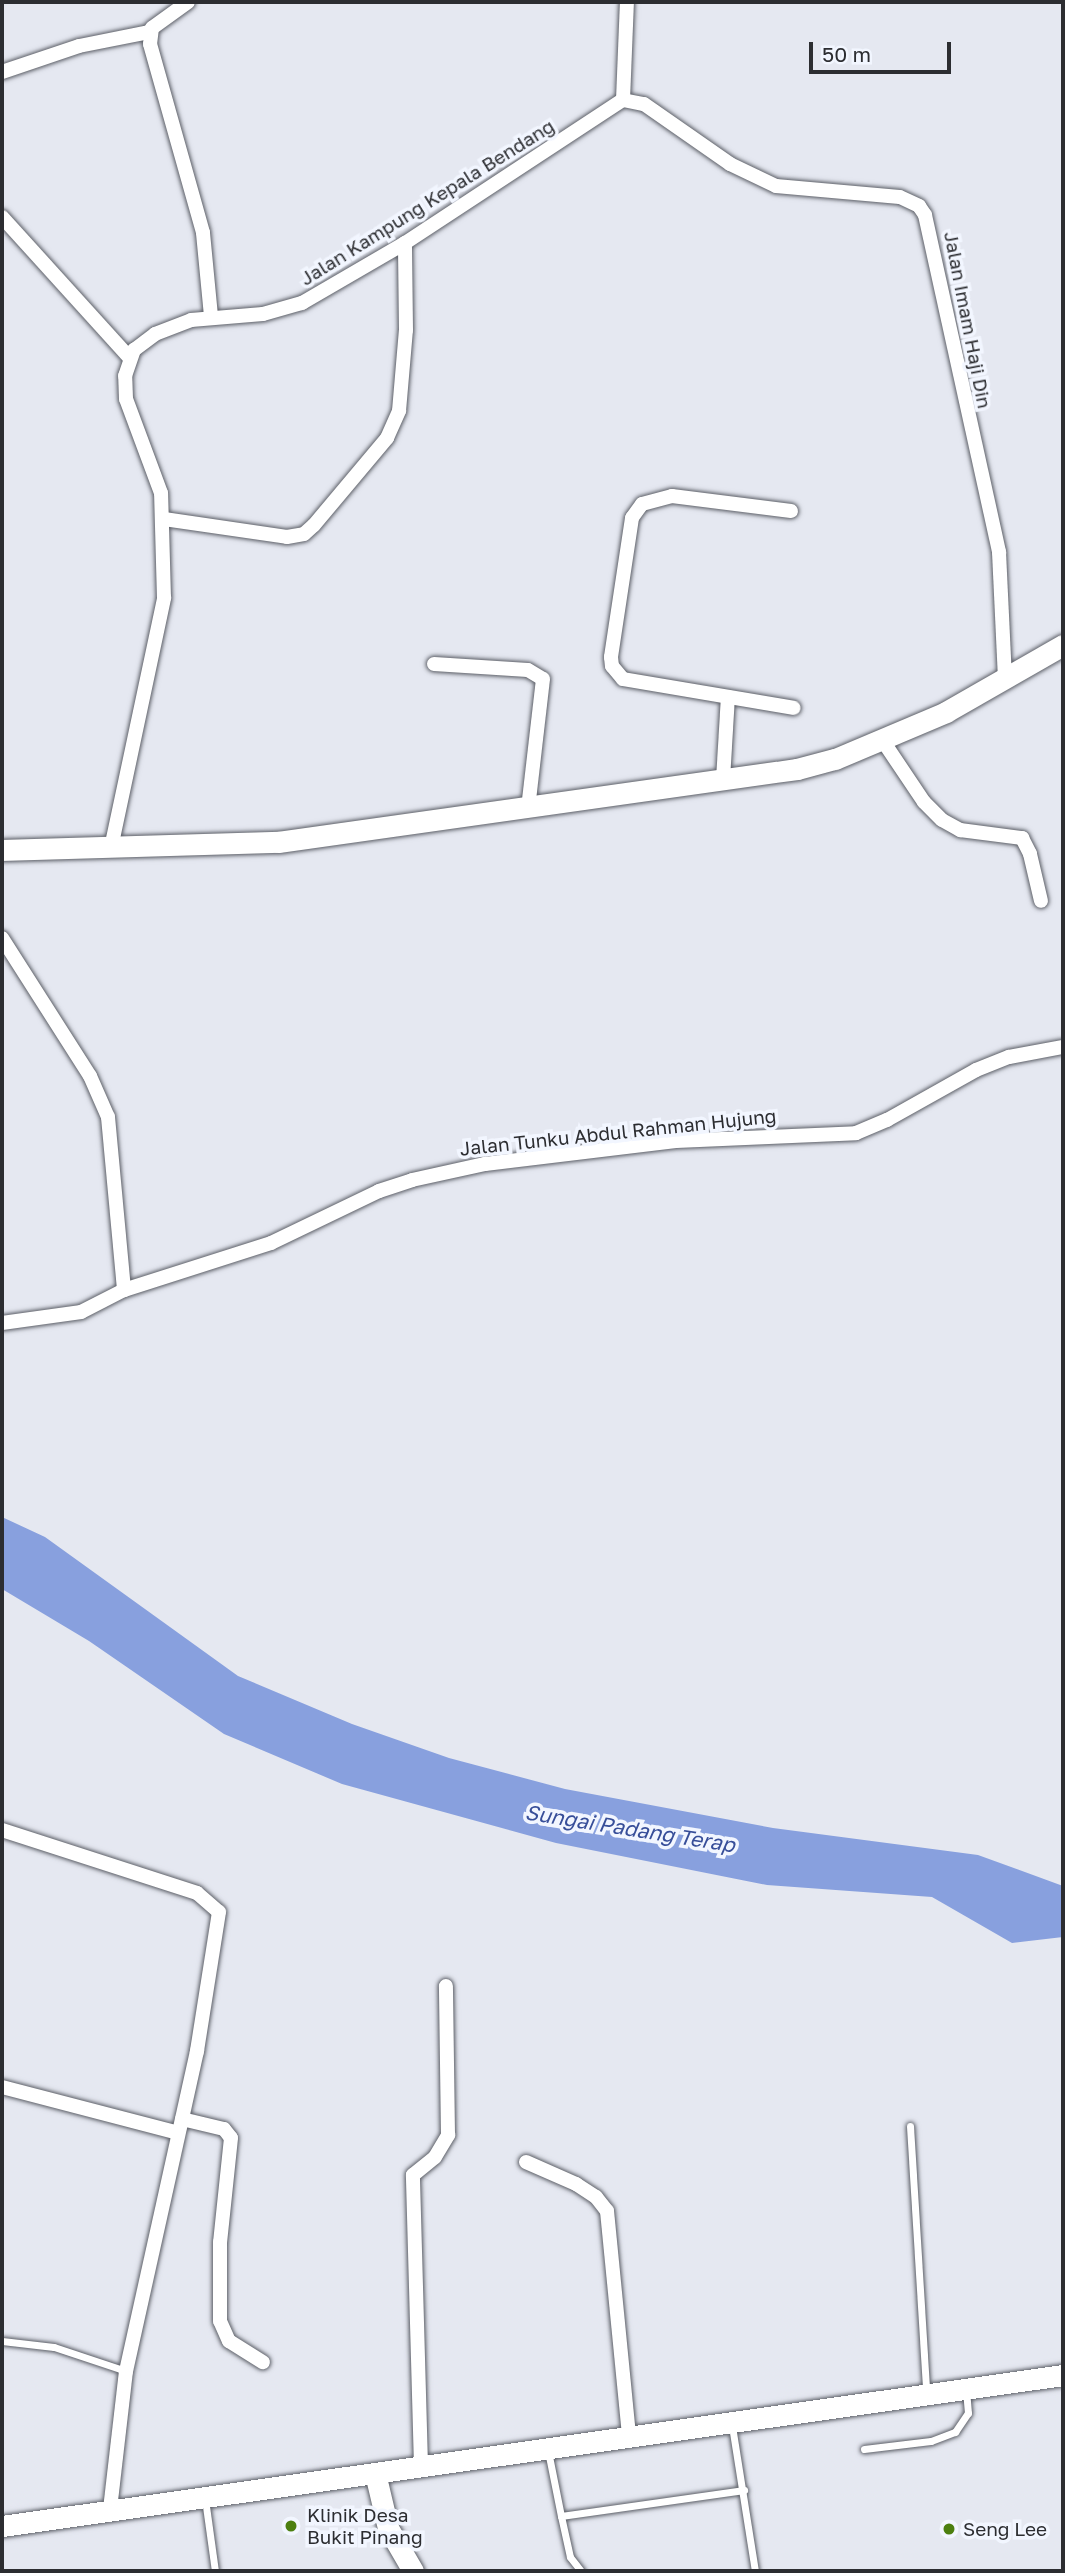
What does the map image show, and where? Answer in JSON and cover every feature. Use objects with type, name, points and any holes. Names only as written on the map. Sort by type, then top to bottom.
[{"type":"street","points":[[2,72],[79,46],[149,32],[173,9],[188,2]]},
{"type":"street","points":[[624,100],[628,2]]},
{"type":"street","points":[[149,32],[203,233],[211,316]]},
{"type":"street","name":"Jalan Kampung Kepala Bendang","points":[[129,357],[155,334],[211,316],[282,311],[405,243],[624,100]]},
{"type":"street","name":"Jalan Imam Haji Din","points":[[624,100],[644,104],[730,164],[776,186],[900,197],[911,200],[925,215],[999,552],[1005,679]]},
{"type":"street","points":[[2,217],[129,357],[125,376],[128,411],[157,472],[164,519],[160,626],[111,848]]},
{"type":"street","points":[[164,519],[287,537],[304,534],[314,525],[387,438],[399,411],[406,330],[405,243]]},
{"type":"street","points":[[791,510],[661,496],[642,504],[632,518],[611,666],[622,679],[794,708]]},
{"type":"street","points":[[2,850],[278,842],[814,766],[883,741],[1005,679],[1063,645]]},
{"type":"street","points":[[435,664],[527,670],[543,679],[528,808]]},
{"type":"street","points":[[723,780],[727,696]]},
{"type":"street","points":[[883,741],[924,803],[942,820],[960,830],[1022,838],[1030,854],[1041,901]]},
{"type":"street","points":[[2,938],[90,1076],[108,1117],[124,1290]]},
{"type":"street","name":"Jalan Tunku Abdul Rahman Hujung","points":[[2,1323],[81,1312],[124,1290],[271,1243],[379,1191],[460,1168],[738,1135],[844,1134],[887,1121],[963,1075],[1009,1057],[1063,1047]]},
{"type":"street","points":[[2,1830],[197,1893],[216,1906],[220,1919],[180,2126],[126,2371],[110,2510]]},
{"type":"street","points":[[421,2466],[413,2175],[435,2157],[448,2134],[446,1986]]},
{"type":"street","points":[[2,2087],[180,2126],[224,2129],[231,2138],[220,2242],[220,2320],[229,2341],[263,2362]]},
{"type":"street","points":[[526,2162],[596,2197],[607,2211],[629,2437]]},
{"type":"street","points":[[2,2526],[1063,2375]]},
{"type":"street","points":[[375,2473],[388,2528],[413,2571]]},
{"type":"lane","points":[[910,2126],[926,2395]]},
{"type":"lane","points":[[2,2341],[54,2347],[126,2371]]},
{"type":"lane","points":[[864,2449],[931,2441],[955,2432],[968,2413],[966,2389]]},
{"type":"lane","points":[[732,2422],[755,2571]]},
{"type":"lane","points":[[548,2449],[570,2557],[582,2571]]},
{"type":"lane","points":[[561,2516],[744,2490]]},
{"type":"lane","points":[[205,2497],[215,2571]]},
{"type":"water","name":"Sungai Padang Terap","points":[[2,1517],[45,1537],[238,1676],[352,1724],[449,1758],[565,1789],[773,1828],[978,1855],[1063,1886],[1063,1937],[1012,1943],[932,1897],[767,1885],[556,1843],[342,1784],[224,1734],[89,1641],[2,1589]]},
{"type":"place","name":"Klinik Desa Bukit Pinang","points":[[291,2526]]},
{"type":"place","name":"Seng Lee","points":[[949,2529]]}]
